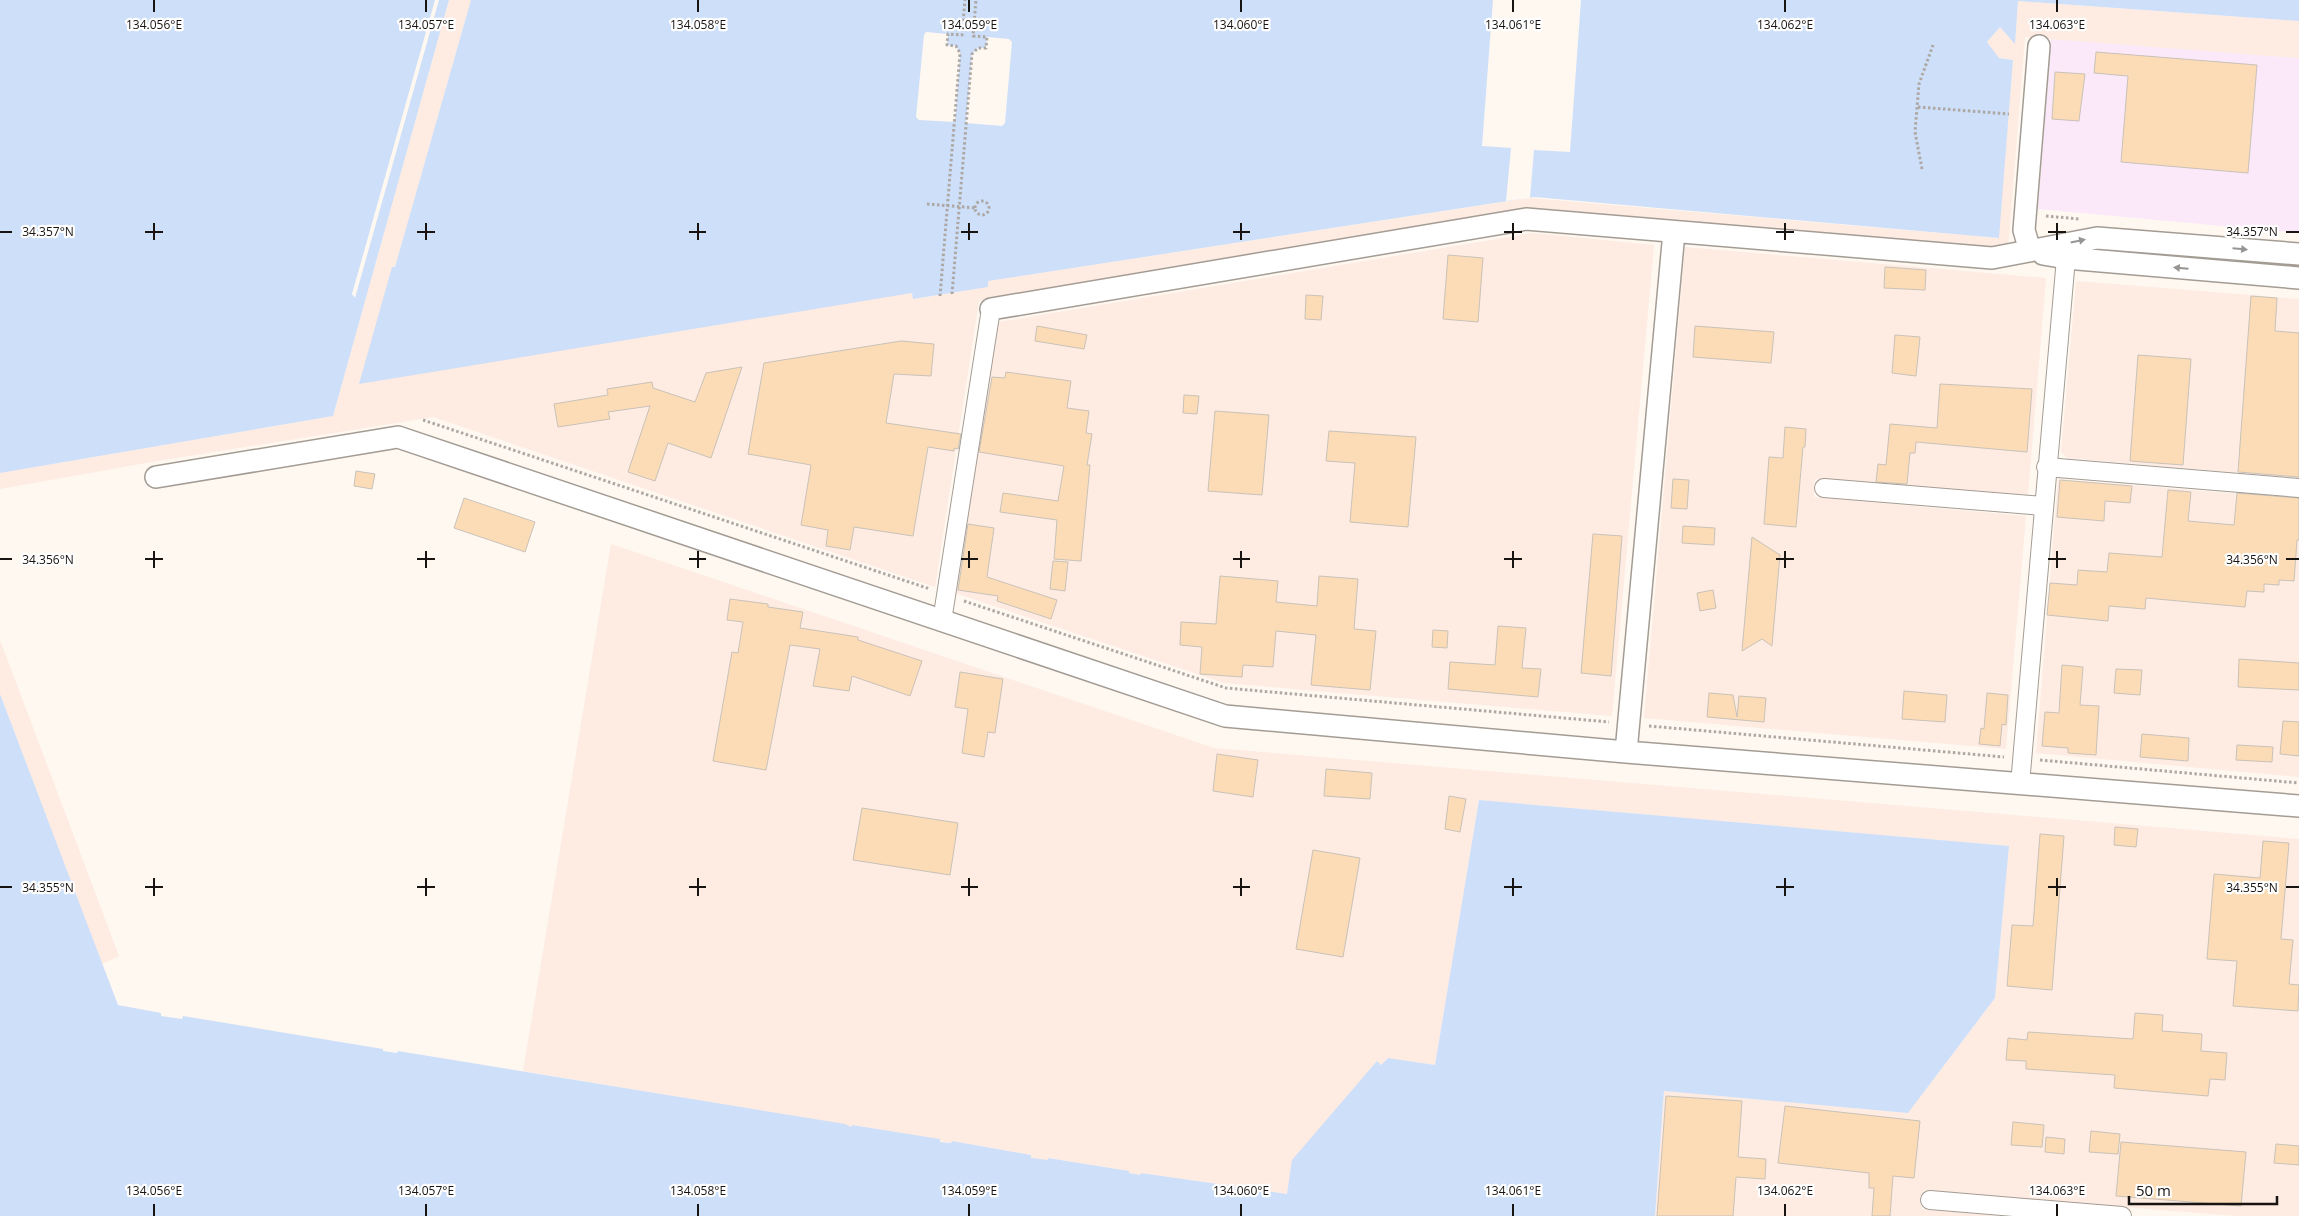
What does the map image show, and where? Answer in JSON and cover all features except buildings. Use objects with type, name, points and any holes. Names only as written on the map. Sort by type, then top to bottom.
[{"type":"street","points":[[2030,251],[2024,230],[2038,46]]},
{"type":"street","points":[[942,621],[992,309],[1526,219],[1992,258],[2097,238],[2299,254]]},
{"type":"street","points":[[1626,752],[1674,232]]},
{"type":"street","points":[[2030,251],[2066,258],[2299,278]]},
{"type":"street","points":[[2020,784],[2046,467],[2066,258]]},
{"type":"street","points":[[156,477],[398,437],[1225,716],[1626,752],[2299,806]]},
{"type":"street","points":[[2046,467],[2299,488]]},
{"type":"street","points":[[1824,488],[2043,506]]},
{"type":"street","points":[[1930,1200],[2122,1216]]},
{"type":"path","points":[[940,296],[960,53],[956,46],[947,45],[948,34],[962,35],[965,0]]},
{"type":"path","points":[[952,294],[972,54],[978,48],[986,48],[987,37],[973,36],[976,0]]},
{"type":"path","points":[[1922,169],[1915,132],[1920,84],[1933,45]]},
{"type":"path","points":[[1918,107],[2009,114]]},
{"type":"path","points":[[977,202],[988,204],[986,215],[976,214],[976,208],[977,202]]},
{"type":"path","points":[[927,204],[976,208]]},
{"type":"path","points":[[423,420],[1226,688],[1610,722],[1616,716]]},
{"type":"path","points":[[1645,726],[2299,782]]},
{"type":"shaded area","points":[[449,0],[471,0],[395,268],[392,268],[912,293],[914,299],[988,287],[988,281],[1530,198],[1998,238],[2013,60],[1999,58],[1987,42],[2000,27],[2015,43],[2018,1],[2299,21],[2299,58],[2025,37],[2008,250],[1529,210],[979,301],[935,587],[433,417],[146,463],[0,489],[0,473],[333,416]]},
{"type":"shaded area","points":[[2051,39],[2299,58],[2299,233],[2038,209]]},
{"type":"shaded area","points":[[1533,233],[1654,245],[1612,716],[1224,683],[955,593],[998,322]]},
{"type":"shaded area","points":[[1685,247],[2046,278],[2028,495],[1815,479],[1814,497],[2026,516],[2006,749],[1644,718]]},
{"type":"shaded area","points":[[2076,281],[2299,299],[2299,478],[2067,458],[2061,452]]},
{"type":"shaded area","points":[[2058,479],[2299,499],[2299,777],[2036,753]]},
{"type":"shaded area","points":[[611,544],[1214,748],[2299,839],[2299,1216],[2236,1216],[1923,1191],[1921,1209],[2001,1216],[1655,1216],[1664,1091],[1908,1113],[1995,998],[2009,846],[1479,800],[1435,1065],[1388,1058],[1381,1065],[1377,1061],[1287,1194],[1141,1173],[1140,1175],[1128,1173],[1128,1171],[1049,1158],[1048,1161],[1031,1158],[1031,1155],[952,1141],[951,1143],[939,1141],[939,1139],[852,1125],[851,1127],[523,1071]]},
{"type":"shaded area","points":[[0,640],[119,956],[102,964],[0,694]]},
{"type":"water","points":[[0,0],[449,0],[333,416],[0,473]]},
{"type":"water","points":[[471,0],[2299,0],[2299,21],[2018,1],[2015,44],[2000,27],[1987,42],[1999,58],[2013,60],[1999,238],[1534,197],[988,281],[988,287],[913,299],[912,293],[359,384],[392,267],[395,267]]},
{"type":"water","points":[[0,694],[118,1005],[161,1013],[161,1016],[182,1019],[183,1016],[383,1049],[383,1051],[397,1053],[398,1051],[845,1124],[851,1127],[852,1125],[940,1139],[940,1142],[951,1143],[952,1141],[1031,1155],[1031,1158],[1048,1160],[1048,1158],[1129,1171],[1129,1173],[1140,1175],[1141,1173],[1287,1194],[1292,1160],[1377,1061],[1381,1065],[1388,1058],[1435,1065],[1479,800],[2009,846],[1995,998],[1908,1113],[1664,1091],[1655,1216],[0,1216]]},
{"type":"pier","points":[[435,0],[439,0],[355,298],[352,294]]},
{"type":"pier","points":[[1493,0],[1581,0],[1570,152],[1534,150],[1530,198],[1506,201],[1511,148],[1482,146]]},
{"type":"pier","points":[[926,32],[948,34],[947,45],[956,46],[960,53],[955,122],[919,120],[916,117],[924,35]]},
{"type":"pier","points":[[987,37],[1009,39],[1012,42],[1005,123],[1002,126],[966,123],[972,54],[978,48],[986,48]]}]
